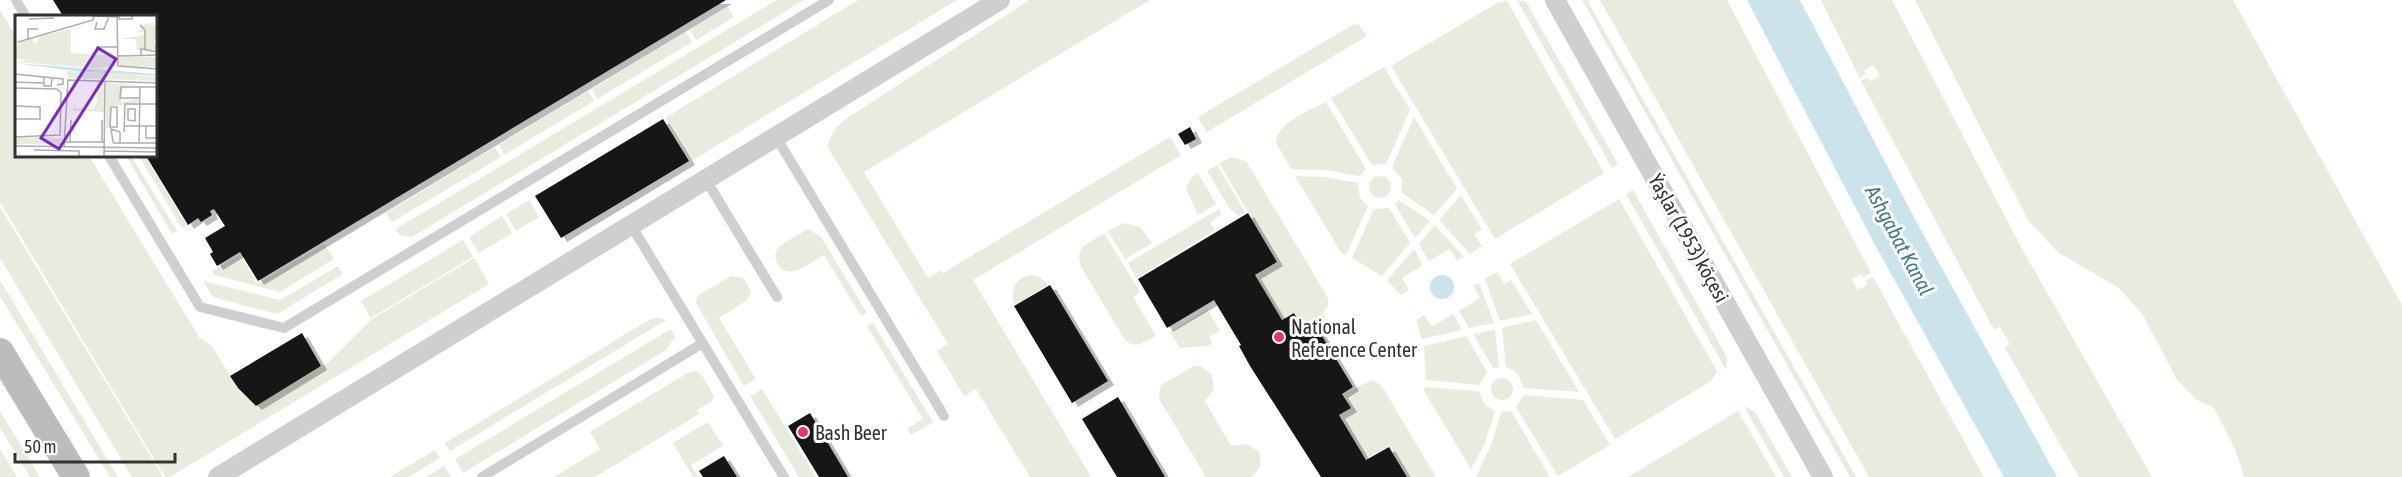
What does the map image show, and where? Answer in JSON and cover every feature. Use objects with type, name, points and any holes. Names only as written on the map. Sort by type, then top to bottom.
[{"type":"street","points":[[218,477],[1000,0]]},
{"type":"street","name":"Ýaşlar (1953) köçesi","points":[[1555,0],[1823,477]]},
{"type":"street","points":[[0,352],[76,477]]},
{"type":"lane","points":[[16,0],[25,15]]},
{"type":"lane","points":[[110,158],[200,307],[284,328],[829,0]]},
{"type":"lane","points":[[776,137],[944,416]]},
{"type":"lane","points":[[706,180],[777,297]]},
{"type":"lane","points":[[631,225],[784,477]]},
{"type":"lane","points":[[482,477],[703,343]]},
{"type":"shaded area","points":[[777,0],[804,0],[412,237],[399,235],[396,229]]},
{"type":"shaded area","points":[[858,0],[957,0],[691,161],[665,118]]},
{"type":"shaded area","points":[[1029,0],[1150,0],[864,172],[928,278],[941,270],[943,273],[1170,137],[1181,155],[973,280],[1091,477],[1030,477],[976,389],[964,396],[937,351],[948,344],[827,146],[834,130],[844,120]]},
{"type":"shaded area","points":[[1517,0],[1526,2],[1618,164],[1612,168]]},
{"type":"shaded area","points":[[1582,0],[1587,0],[1856,477],[1850,477]]},
{"type":"shaded area","points":[[1600,0],[1727,0],[1871,273],[1863,277],[1861,274],[1852,279],[1858,290],[1867,285],[1865,281],[1873,277],[1984,477],[1869,477]]},
{"type":"shaded area","points":[[1821,0],[1892,0],[2021,247],[2152,477],[2079,477],[2005,348],[2010,344],[2000,327],[1994,330],[1861,81],[1868,78],[1870,81],[1880,76],[1873,65],[1864,70],[1866,74],[1860,78]]},
{"type":"shaded area","points":[[1915,0],[2233,0],[2402,305],[2402,477],[2244,477],[2236,451],[2214,408],[2197,400],[2177,380],[2143,315],[2119,288],[2059,253],[2028,220]]},
{"type":"shaded area","points":[[1507,1],[1604,173],[1495,239],[1391,66],[1497,3]]},
{"type":"shaded area","points":[[728,7],[734,17],[696,40],[690,30]]},
{"type":"shaded area","points":[[0,10],[15,35],[15,158],[90,158],[199,337],[212,346],[237,388],[256,406],[328,363],[372,319],[474,258],[489,284],[170,477],[165,477],[0,202]]},
{"type":"shaded area","points":[[1358,24],[1367,36],[1207,132],[1198,117],[1352,25]]},
{"type":"shaded area","points":[[686,32],[692,42],[597,99],[592,89]]},
{"type":"shaded area","points":[[1384,67],[1410,110],[1386,164],[1372,165],[1331,98]]},
{"type":"shaded area","points":[[588,91],[594,101],[504,155],[499,145]]},
{"type":"shaded area","points":[[1326,102],[1366,169],[1360,176],[1326,170],[1291,169],[1276,143],[1282,129],[1288,123]]},
{"type":"shaded area","points":[[1414,117],[1457,189],[1434,215],[1402,193],[1402,179],[1392,167]]},
{"type":"shaded area","points":[[495,147],[501,157],[392,222],[386,213]]},
{"type":"shaded area","points":[[1232,157],[1246,161],[1328,298],[1324,312],[1302,326],[1294,313],[1282,319],[1256,276],[1278,262],[1219,163]]},
{"type":"shaded area","points":[[127,158],[132,158],[177,231],[172,234]]},
{"type":"shaded area","points":[[140,158],[146,158],[187,225],[182,228]]},
{"type":"shaded area","points":[[1217,165],[1245,212],[1239,216],[1230,209],[1207,171]]},
{"type":"shaded area","points":[[1198,173],[1216,204],[1198,215],[1186,189],[1191,178]]},
{"type":"shaded area","points":[[1295,176],[1325,177],[1358,183],[1360,198],[1368,206],[1346,255],[1342,254]]},
{"type":"shaded area","points":[[1380,176],[1388,179],[1391,187],[1388,195],[1380,198],[1372,195],[1369,187],[1372,179]]},
{"type":"shaded area","points":[[1633,190],[1727,357],[1726,370],[1626,194]]},
{"type":"shaded area","points":[[1461,195],[1482,230],[1474,234],[1482,246],[1470,254],[1439,220]]},
{"type":"shaded area","points":[[1619,199],[1717,371],[1711,381],[1615,439],[1510,264]]},
{"type":"shaded area","points":[[529,200],[539,217],[516,231],[506,214]]},
{"type":"shaded area","points":[[1399,200],[1430,221],[1415,238],[1395,204]]},
{"type":"shaded area","points":[[0,207],[163,477],[132,477],[0,258]]},
{"type":"shaded area","points":[[1389,208],[1410,243],[1382,276],[1352,258],[1374,209]]},
{"type":"shaded area","points":[[1219,209],[1222,214],[1210,222],[1215,230],[1136,278],[1128,263]]},
{"type":"shaded area","points":[[502,216],[512,233],[479,253],[469,237]]},
{"type":"shaded area","points":[[1124,223],[1140,227],[1152,243],[1125,259],[1108,231]]},
{"type":"shaded area","points":[[1435,225],[1464,257],[1457,261],[1450,249],[1429,261],[1419,244]]},
{"type":"shaded area","points":[[808,229],[821,237],[867,313],[861,316],[824,255],[795,271],[783,270],[778,265],[775,256],[778,247]]},
{"type":"shaded area","points":[[1104,233],[1140,292],[1133,297],[1156,336],[1140,344],[1136,345],[1125,340],[1081,267],[1079,257],[1081,248]]},
{"type":"shaded area","points":[[463,240],[473,257],[371,318],[361,301]]},
{"type":"shaded area","points":[[324,244],[334,259],[280,292],[214,275],[212,271],[240,255],[257,284]]},
{"type":"shaded area","points":[[1414,249],[1423,265],[1402,278],[1409,290],[1401,295],[1387,280]]},
{"type":"shaded area","points":[[338,266],[343,274],[277,314],[213,297],[203,281],[280,300]]},
{"type":"shaded area","points":[[1497,272],[1504,284],[1511,280],[1532,314],[1500,321],[1485,279]]},
{"type":"shaded area","points":[[1029,275],[1040,277],[1048,285],[1015,304],[1014,286]]},
{"type":"shaded area","points":[[731,276],[744,278],[751,292],[747,300],[719,318],[756,379],[744,386],[696,303],[697,296]]},
{"type":"shaded area","points":[[0,280],[118,477],[110,477],[0,296]]},
{"type":"shaded area","points":[[1479,283],[1494,323],[1469,328],[1459,311],[1480,298],[1473,286]]},
{"type":"shaded area","points":[[1207,309],[1220,331],[1209,337],[1212,344],[1180,348],[1170,332]]},
{"type":"shaded area","points":[[1453,314],[1462,330],[1422,339],[1416,320],[1424,315],[1432,327]]},
{"type":"shaded area","points":[[657,318],[666,320],[450,451],[445,443],[649,320]]},
{"type":"shaded area","points":[[1536,320],[1579,392],[1524,388],[1518,374],[1506,367],[1502,328]]},
{"type":"shaded area","points":[[873,323],[933,422],[911,435],[907,429],[923,419],[867,326]]},
{"type":"shaded area","points":[[671,329],[675,337],[666,350],[463,473],[455,459]]},
{"type":"shaded area","points":[[1495,330],[1499,367],[1493,368],[1473,334]]},
{"type":"shaded area","points":[[1466,336],[1487,372],[1479,385],[1426,380],[1424,346]]},
{"type":"shaded area","points":[[1194,366],[1201,366],[1212,375],[1214,389],[1205,401],[1231,446],[1247,444],[1259,452],[1261,466],[1252,477],[1206,477],[1161,402],[1159,396],[1161,385]]},
{"type":"shaded area","points":[[696,371],[701,374],[714,396],[712,401],[697,410],[699,414],[595,477],[554,477],[600,449],[590,432],[689,372]]},
{"type":"shaded area","points":[[1502,378],[1510,381],[1513,389],[1510,397],[1502,400],[1494,397],[1491,389],[1494,381]]},
{"type":"shaded area","points":[[1372,380],[1381,385],[1436,477],[1408,477],[1389,446],[1366,459],[1340,415],[1351,408],[1343,394]]},
{"type":"shaded area","points":[[1425,387],[1479,391],[1485,405],[1495,411],[1485,443],[1471,469],[1424,391]]},
{"type":"shaded area","points":[[762,389],[816,477],[799,477],[750,396]]},
{"type":"shaded area","points":[[1524,395],[1583,400],[1610,445],[1558,476],[1516,407]]},
{"type":"shaded area","points":[[1744,406],[1755,412],[1792,477],[1784,477]]},
{"type":"shaded area","points":[[0,411],[40,477],[30,477],[0,428]]},
{"type":"shaded area","points":[[1511,411],[1550,477],[1476,477],[1491,445],[1501,412]]},
{"type":"shaded area","points":[[1738,411],[1776,477],[1628,477]]},
{"type":"shaded area","points":[[708,422],[723,446],[691,465],[698,477],[693,477],[673,443]]},
{"type":"shaded area","points":[[0,449],[17,477],[0,477]]},
{"type":"shaded area","points":[[435,450],[440,458],[408,477],[390,477]]},
{"type":"shaded area","points":[[444,466],[451,477],[426,477]]},
{"type":"water","name":"Ashgabat Kanal","points":[[1747,0],[1800,0],[1916,221],[2057,477],[2004,477],[1874,243]]},
{"type":"water","points":[[1442,275],[1451,278],[1454,287],[1451,296],[1442,299],[1433,296],[1430,287],[1433,278]]},
{"type":"building","points":[[53,0],[726,0],[258,281],[240,252],[217,266],[210,254],[213,252],[205,238],[225,226],[214,209],[210,211],[212,215],[201,222],[198,218],[188,225],[147,158],[158,158],[158,15],[62,15]]},
{"type":"building","points":[[663,119],[689,161],[561,238],[535,196]]},
{"type":"building","points":[[1190,127],[1196,139],[1185,145],[1178,134]]},
{"type":"building","name":"National Reference Center","points":[[1248,213],[1277,262],[1255,275],[1282,320],[1294,313],[1302,327],[1313,321],[1353,387],[1342,394],[1351,408],[1339,415],[1366,460],[1389,447],[1407,477],[1321,477],[1250,366],[1239,346],[1241,345],[1214,300],[1167,328],[1138,279]]},
{"type":"building","points":[[1050,285],[1108,381],[1072,403],[1014,306]]},
{"type":"building","points":[[302,333],[321,366],[256,406],[238,388],[230,376]]},
{"type":"building","points":[[1118,397],[1165,477],[1117,477],[1082,419]]},
{"type":"building","points":[[810,413],[848,477],[819,477],[788,426]]},
{"type":"building","points":[[724,456],[737,477],[703,477],[699,471]]},
{"type":"place","name":"National Reference Center","points":[[1279,337]]},
{"type":"place","name":"Bash Beer","points":[[803,432]]}]
